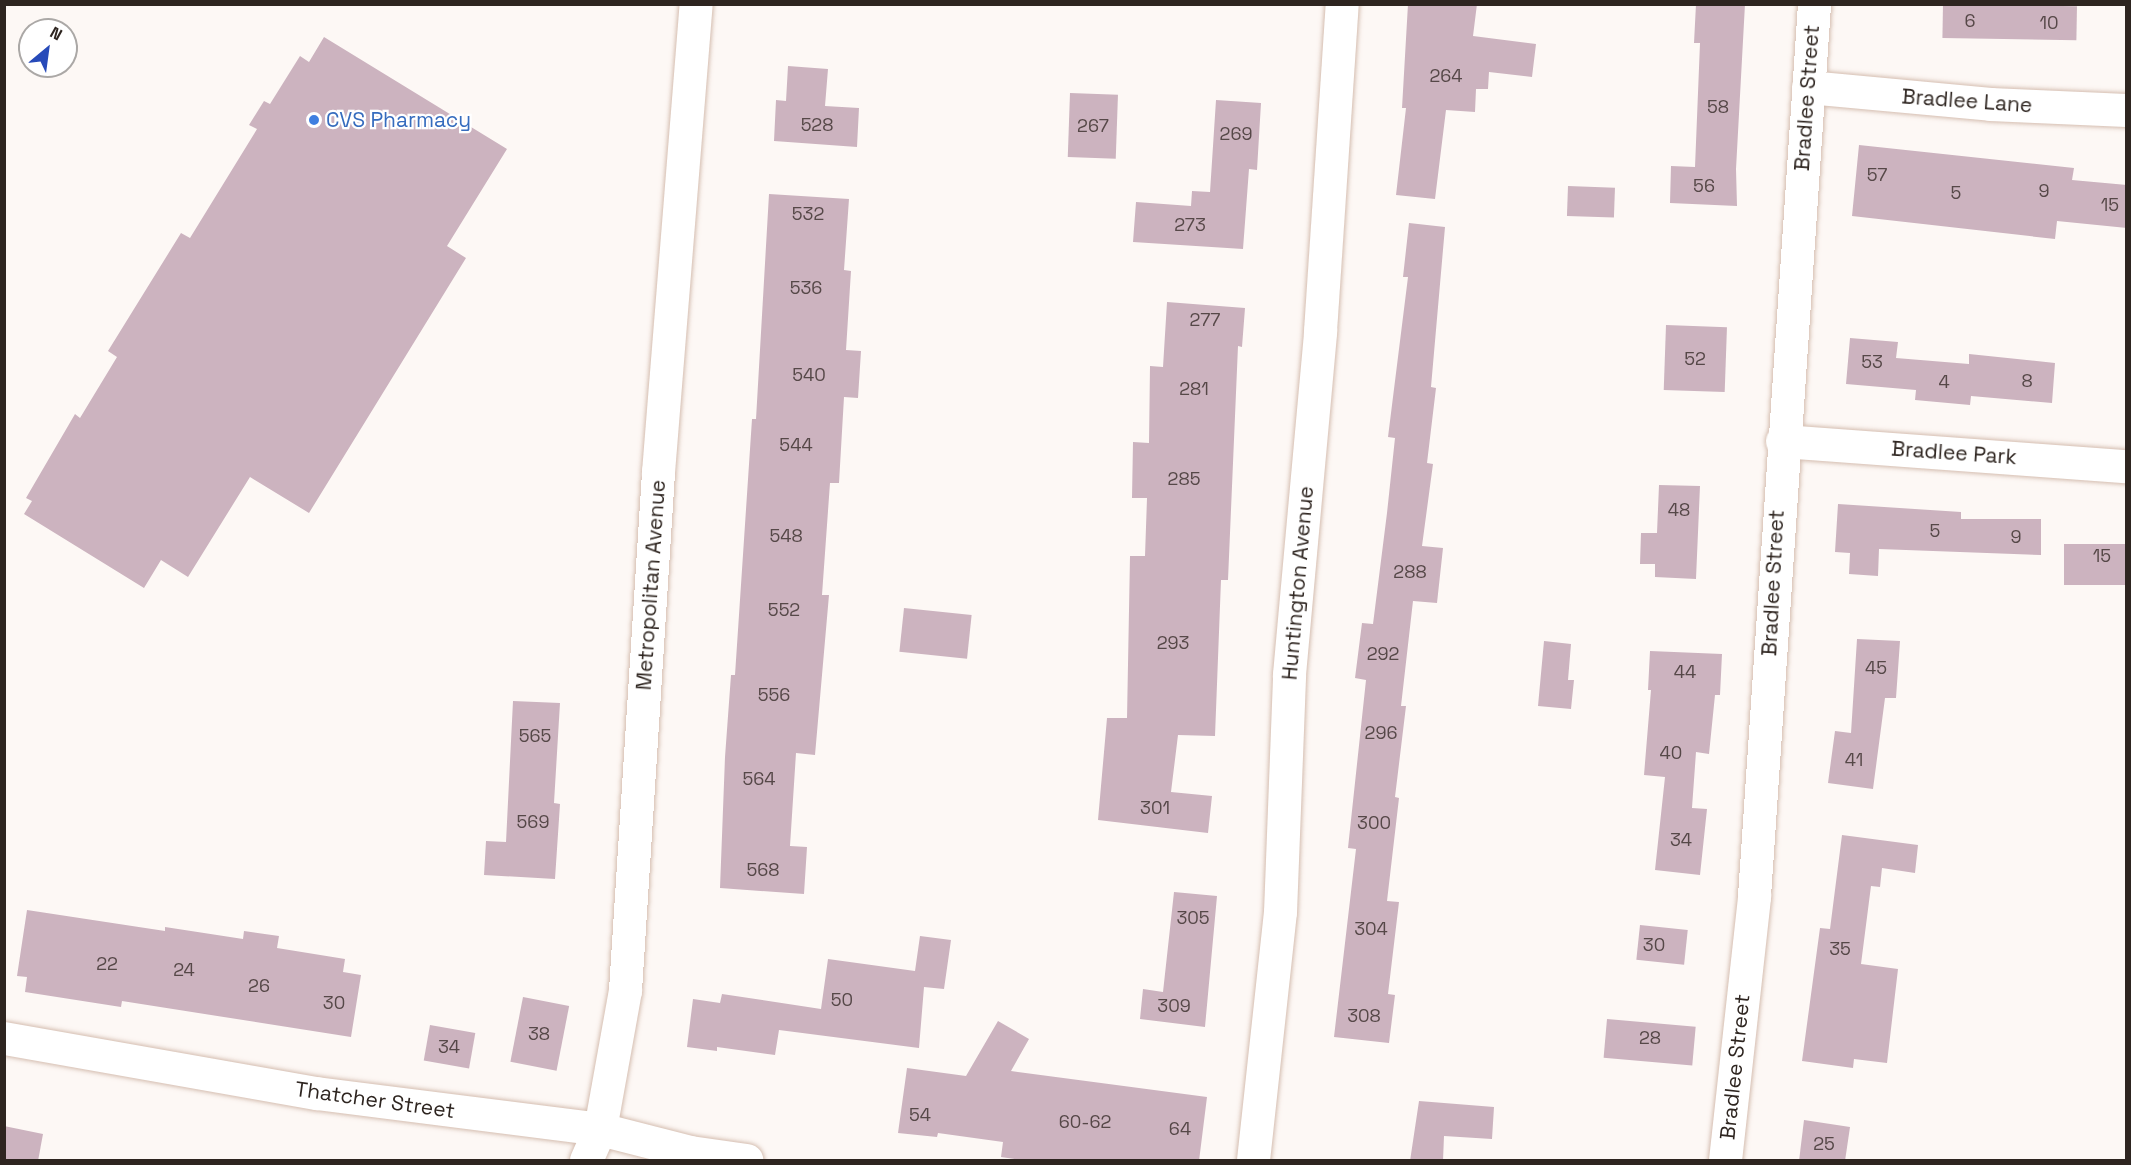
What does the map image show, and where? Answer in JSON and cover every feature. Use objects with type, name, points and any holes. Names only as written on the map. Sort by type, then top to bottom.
[{"type":"street","name":"Metropolitan Avenue","points":[[586,1161],[600,1129],[625,990],[658,472],[696,4]]},
{"type":"street","name":"Huntington Avenue","points":[[1252,1161],[1280,912],[1289,674],[1320,331],[1342,4]]},
{"type":"street","name":"Bradlee Street","points":[[1725,1161],[1754,896],[1782,441],[1814,4]]},
{"type":"street","name":"Bradlee Lane","points":[[1808,87],[1990,104],[2127,110]]},
{"type":"street","name":"Bradlee Park","points":[[1782,441],[2127,466]]},
{"type":"street","name":"Thatcher Street","points":[[4,1038],[316,1093],[600,1129],[690,1152],[746,1161]]},
{"type":"building","points":[[1408,4],[1477,4],[1473,36],[1536,44],[1532,77],[1489,72],[1488,89],[1476,89],[1475,112],[1446,110],[1435,199],[1396,195],[1406,108],[1402,108]]},
{"type":"building","points":[[1696,4],[1745,4],[1736,169],[1737,206],[1670,203],[1671,166],[1695,167],[1700,43],[1694,43]]},
{"type":"building","points":[[1943,4],[2077,6],[2076,40],[1942,38]]},
{"type":"building","points":[[324,37],[507,149],[447,246],[466,258],[309,513],[250,477],[188,577],[161,560],[144,588],[24,514],[32,501],[26,498],[75,414],[80,418],[117,357],[108,351],[181,233],[190,238],[257,129],[249,125],[264,101],[270,104],[300,56],[309,62]]},
{"type":"building","points":[[788,66],[828,69],[825,106],[859,108],[857,147],[774,141],[776,100],[786,101]]},
{"type":"building","points":[[1070,93],[1118,95],[1116,159],[1068,157]]},
{"type":"building","points":[[1216,100],[1261,103],[1257,170],[1249,169],[1243,249],[1133,242],[1136,202],[1191,206],[1192,191],[1210,192]]},
{"type":"building","points":[[1859,145],[2074,168],[2072,180],[2127,185],[2127,228],[2057,221],[2055,239],[1852,216]]},
{"type":"building","points":[[1568,186],[1615,188],[1614,218],[1567,216]]},
{"type":"building","points":[[769,194],[849,199],[844,270],[851,271],[846,350],[861,351],[858,398],[844,397],[839,483],[830,483],[822,595],[829,595],[815,755],[796,753],[790,846],[807,847],[804,894],[720,888],[725,757],[731,675],[735,675],[752,419],[756,419]]},
{"type":"building","points":[[1409,223],[1445,227],[1431,387],[1436,388],[1427,463],[1433,464],[1422,546],[1443,548],[1437,603],[1413,601],[1401,706],[1406,706],[1395,797],[1399,798],[1387,901],[1399,902],[1388,994],[1395,995],[1389,1043],[1334,1037],[1356,849],[1348,848],[1366,680],[1355,678],[1362,623],[1373,624],[1387,513],[1395,438],[1388,437],[1408,277],[1403,277]]},
{"type":"building","points":[[1167,302],[1245,308],[1242,347],[1238,346],[1228,580],[1221,580],[1215,736],[1178,735],[1171,792],[1212,796],[1208,833],[1098,820],[1107,718],[1127,718],[1130,556],[1145,556],[1147,498],[1132,498],[1133,442],[1149,443],[1150,366],[1163,367]]},
{"type":"building","points":[[1666,325],[1727,327],[1725,392],[1664,390]]},
{"type":"building","points":[[1850,338],[1898,342],[1896,358],[1969,364],[1969,354],[2055,363],[2052,403],[1971,396],[1970,405],[1915,400],[1916,390],[1846,384]]},
{"type":"building","points":[[1659,485],[1700,486],[1696,579],[1655,577],[1655,564],[1640,564],[1641,533],[1657,533]]},
{"type":"building","points":[[1838,504],[1961,512],[1961,519],[2041,519],[2041,555],[1879,549],[1878,576],[1849,574],[1850,553],[1835,552]]},
{"type":"building","points":[[2064,544],[2126,544],[2126,585],[2064,585]]},
{"type":"building","points":[[904,608],[972,615],[967,659],[899,652]]},
{"type":"building","points":[[1857,639],[1900,641],[1896,698],[1885,698],[1873,789],[1828,783],[1835,731],[1851,733]]},
{"type":"building","points":[[1544,641],[1571,644],[1568,680],[1574,680],[1571,709],[1538,706]]},
{"type":"building","points":[[1650,651],[1722,654],[1720,695],[1715,695],[1709,754],[1696,752],[1692,808],[1707,809],[1700,875],[1655,870],[1665,777],[1644,775],[1651,690],[1648,690]]},
{"type":"building","points":[[513,701],[560,703],[554,803],[560,804],[555,879],[484,875],[486,841],[506,842]]},
{"type":"building","points":[[1842,835],[1918,845],[1915,873],[1882,868],[1880,887],[1871,886],[1861,964],[1898,969],[1887,1063],[1854,1059],[1853,1068],[1802,1061],[1820,928],[1830,929]]},
{"type":"building","points":[[1174,892],[1217,896],[1205,1027],[1140,1019],[1143,989],[1163,992]]},
{"type":"building","points":[[27,910],[165,931],[165,927],[243,939],[244,931],[279,936],[277,948],[345,959],[343,972],[361,975],[351,1037],[122,1001],[121,1007],[25,992],[27,977],[17,976]]},
{"type":"building","points":[[1640,925],[1688,930],[1684,965],[1636,960]]},
{"type":"building","points":[[920,936],[951,940],[944,989],[924,987],[919,1048],[779,1030],[775,1055],[717,1047],[717,1051],[687,1047],[693,999],[720,1003],[722,994],[821,1009],[828,959],[915,971]]},
{"type":"building","points":[[523,997],[569,1006],[557,1071],[510,1062]]},
{"type":"building","points":[[1607,1019],[1696,1027],[1692,1066],[1604,1058]]},
{"type":"building","points":[[998,1021],[1029,1039],[1011,1071],[1207,1097],[1199,1161],[1029,1161],[1001,1157],[1003,1142],[938,1133],[937,1137],[898,1133],[907,1068],[966,1076]]},
{"type":"building","points":[[430,1025],[475,1033],[469,1068],[424,1060]]},
{"type":"building","points":[[1419,1101],[1494,1107],[1492,1139],[1444,1136],[1443,1161],[1410,1161]]},
{"type":"building","points":[[1804,1120],[1850,1127],[1845,1161],[1799,1161]]},
{"type":"building","points":[[4,1126],[43,1134],[38,1161],[4,1161]]},
{"type":"place","name":"CVS Pharmacy","points":[[314,120]]}]
